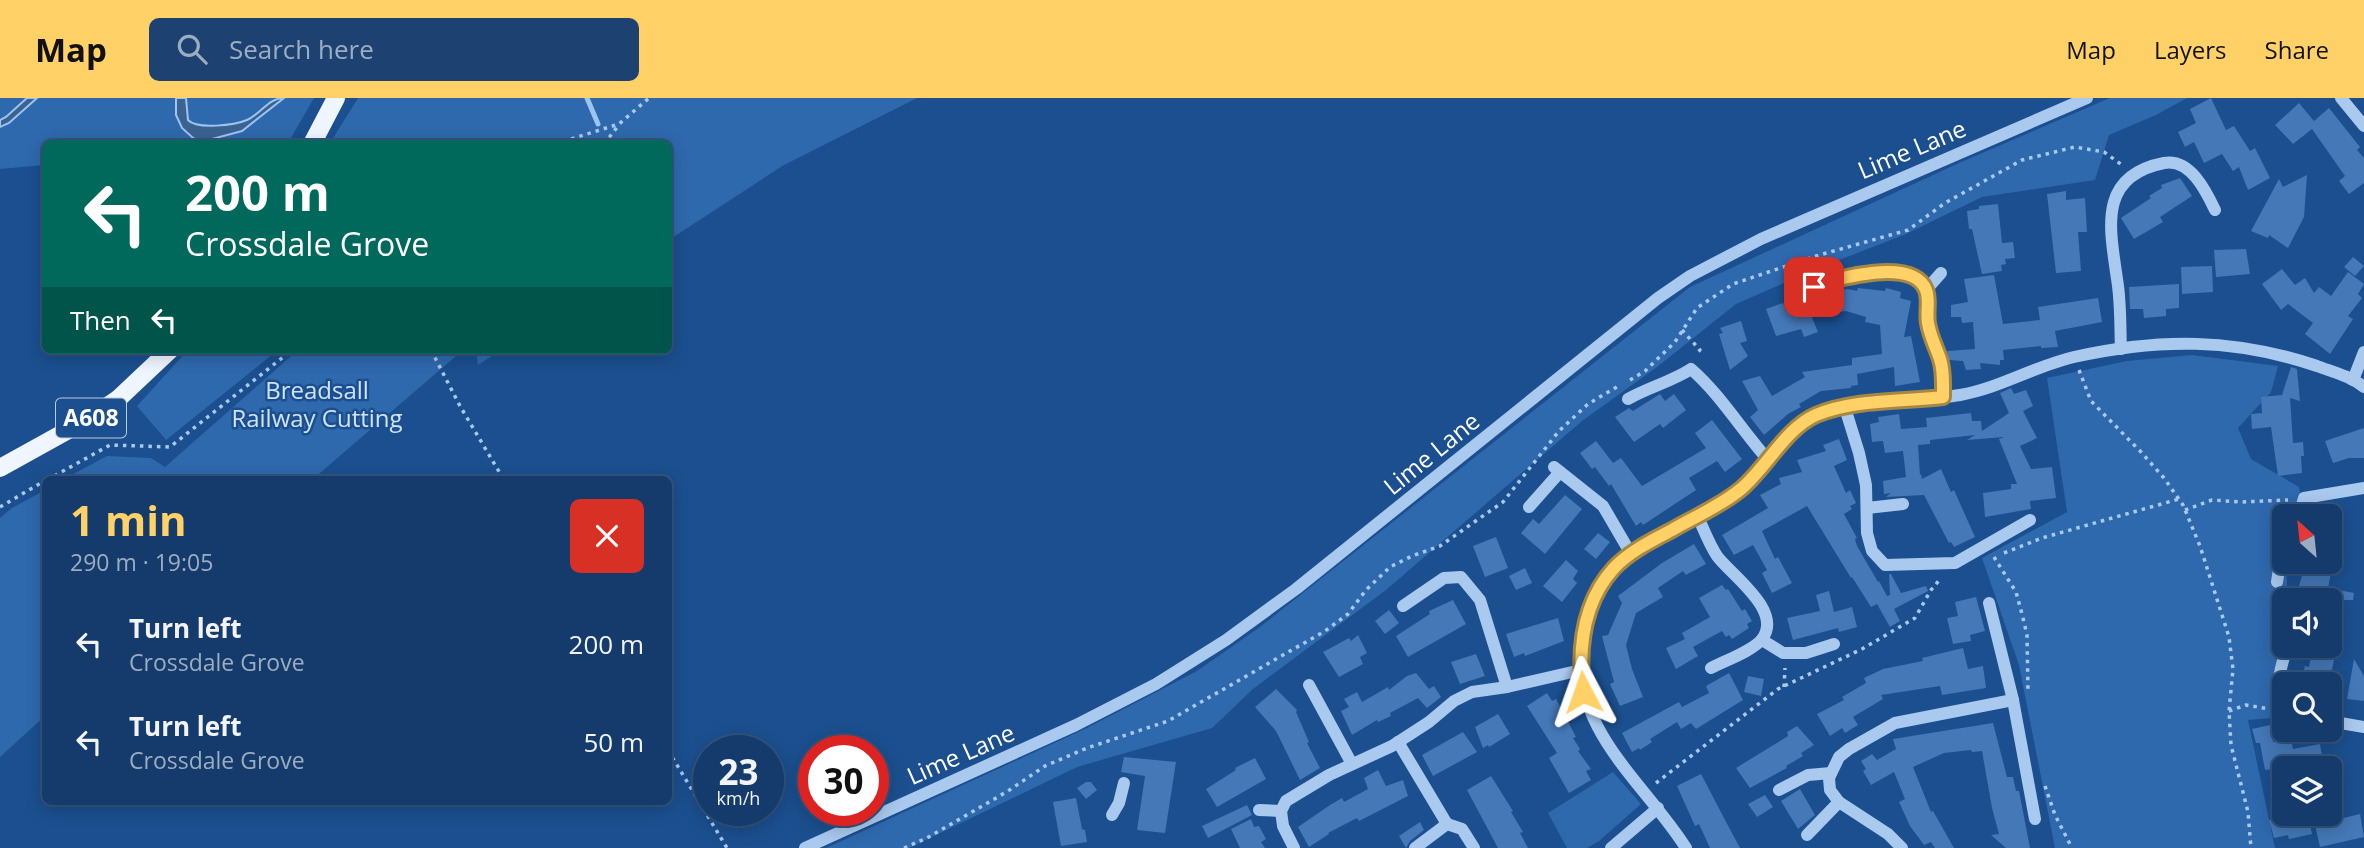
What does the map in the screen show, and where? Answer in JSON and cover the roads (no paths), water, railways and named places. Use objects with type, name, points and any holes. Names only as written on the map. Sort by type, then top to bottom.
[{"type":"main road","points":[[314,140],[336,98]]},
{"type":"main road","name":"A608","points":[[0,468],[92,417],[118,398],[166,354]]},
{"type":"street","name":"Lime Lane","points":[[805,848],[1076,725],[1156,684],[1226,640],[1317,572],[1658,298],[1690,276],[1760,239],[2087,98]]},
{"type":"street","points":[[2341,98],[2364,126]]},
{"type":"street","points":[[2121,349],[2118,282],[2110,240],[2110,217],[2115,199],[2126,180],[2143,168],[2168,162],[2191,170],[2204,187],[2215,210]]},
{"type":"street","points":[[1794,293],[1833,280],[1873,272],[1897,271],[1917,280],[1926,290],[1928,324],[1941,361],[1943,397]]},
{"type":"street","points":[[1926,290],[1941,273]]},
{"type":"street","points":[[1686,848],[1658,808],[1620,764],[1595,723],[1583,692],[1583,630],[1594,598],[1614,568],[1631,554],[1716,508],[1743,487],[1801,425],[1815,416],[1845,408],[1943,397],[1984,389],[2061,361],[2121,349],[2166,344],[2220,344],[2254,348],[2359,383],[2364,352]]},
{"type":"street","points":[[1628,399],[1646,389],[1674,381],[1691,369],[1710,385],[1769,461]]},
{"type":"street","points":[[1845,408],[1863,469],[1867,533],[1872,551],[1885,565],[1955,563],[2031,520]]},
{"type":"street","points":[[1529,508],[1557,470],[1603,506],[1631,554]]},
{"type":"street","points":[[2302,504],[2304,498],[2364,488]]},
{"type":"street","points":[[1867,508],[1903,504]]},
{"type":"street","points":[[1698,517],[1717,555],[1757,596],[1765,615],[1767,631],[1755,646],[1711,668]]},
{"type":"street","points":[[2277,582],[2278,574]]},
{"type":"street","points":[[1403,606],[1444,578],[1461,578],[1480,600],[1507,687]]},
{"type":"street","points":[[1989,603],[2013,700],[2035,819]]},
{"type":"street","points":[[1762,640],[1786,653],[1806,653],[1834,644]]},
{"type":"street","points":[[1294,848],[1283,826],[1281,811],[1286,801],[1329,775],[1398,742],[1429,722],[1454,701],[1472,692],[1581,670]]},
{"type":"street","points":[[1309,685],[1352,764]]},
{"type":"street","points":[[1902,848],[1888,834],[1839,802],[1830,790],[1829,778],[1839,757],[1895,723],[2013,700]]},
{"type":"street","points":[[2342,723],[2364,727]]},
{"type":"street","points":[[1398,742],[1447,824],[1462,829],[1474,848]]},
{"type":"street","points":[[1779,790],[1808,775],[1831,773]]},
{"type":"street","points":[[1112,815],[1119,803],[1124,783]]},
{"type":"street","points":[[1807,835],[1839,802]]},
{"type":"street","points":[[1611,848],[1658,808]]},
{"type":"street","points":[[1259,810],[1281,811]]},
{"type":"street","points":[[1415,848],[1447,824]]},
{"type":"waterway","points":[[587,98],[598,124]]},
{"type":"park label","name":"Breadsall Railway Cutting","points":[[317,405]]}]
